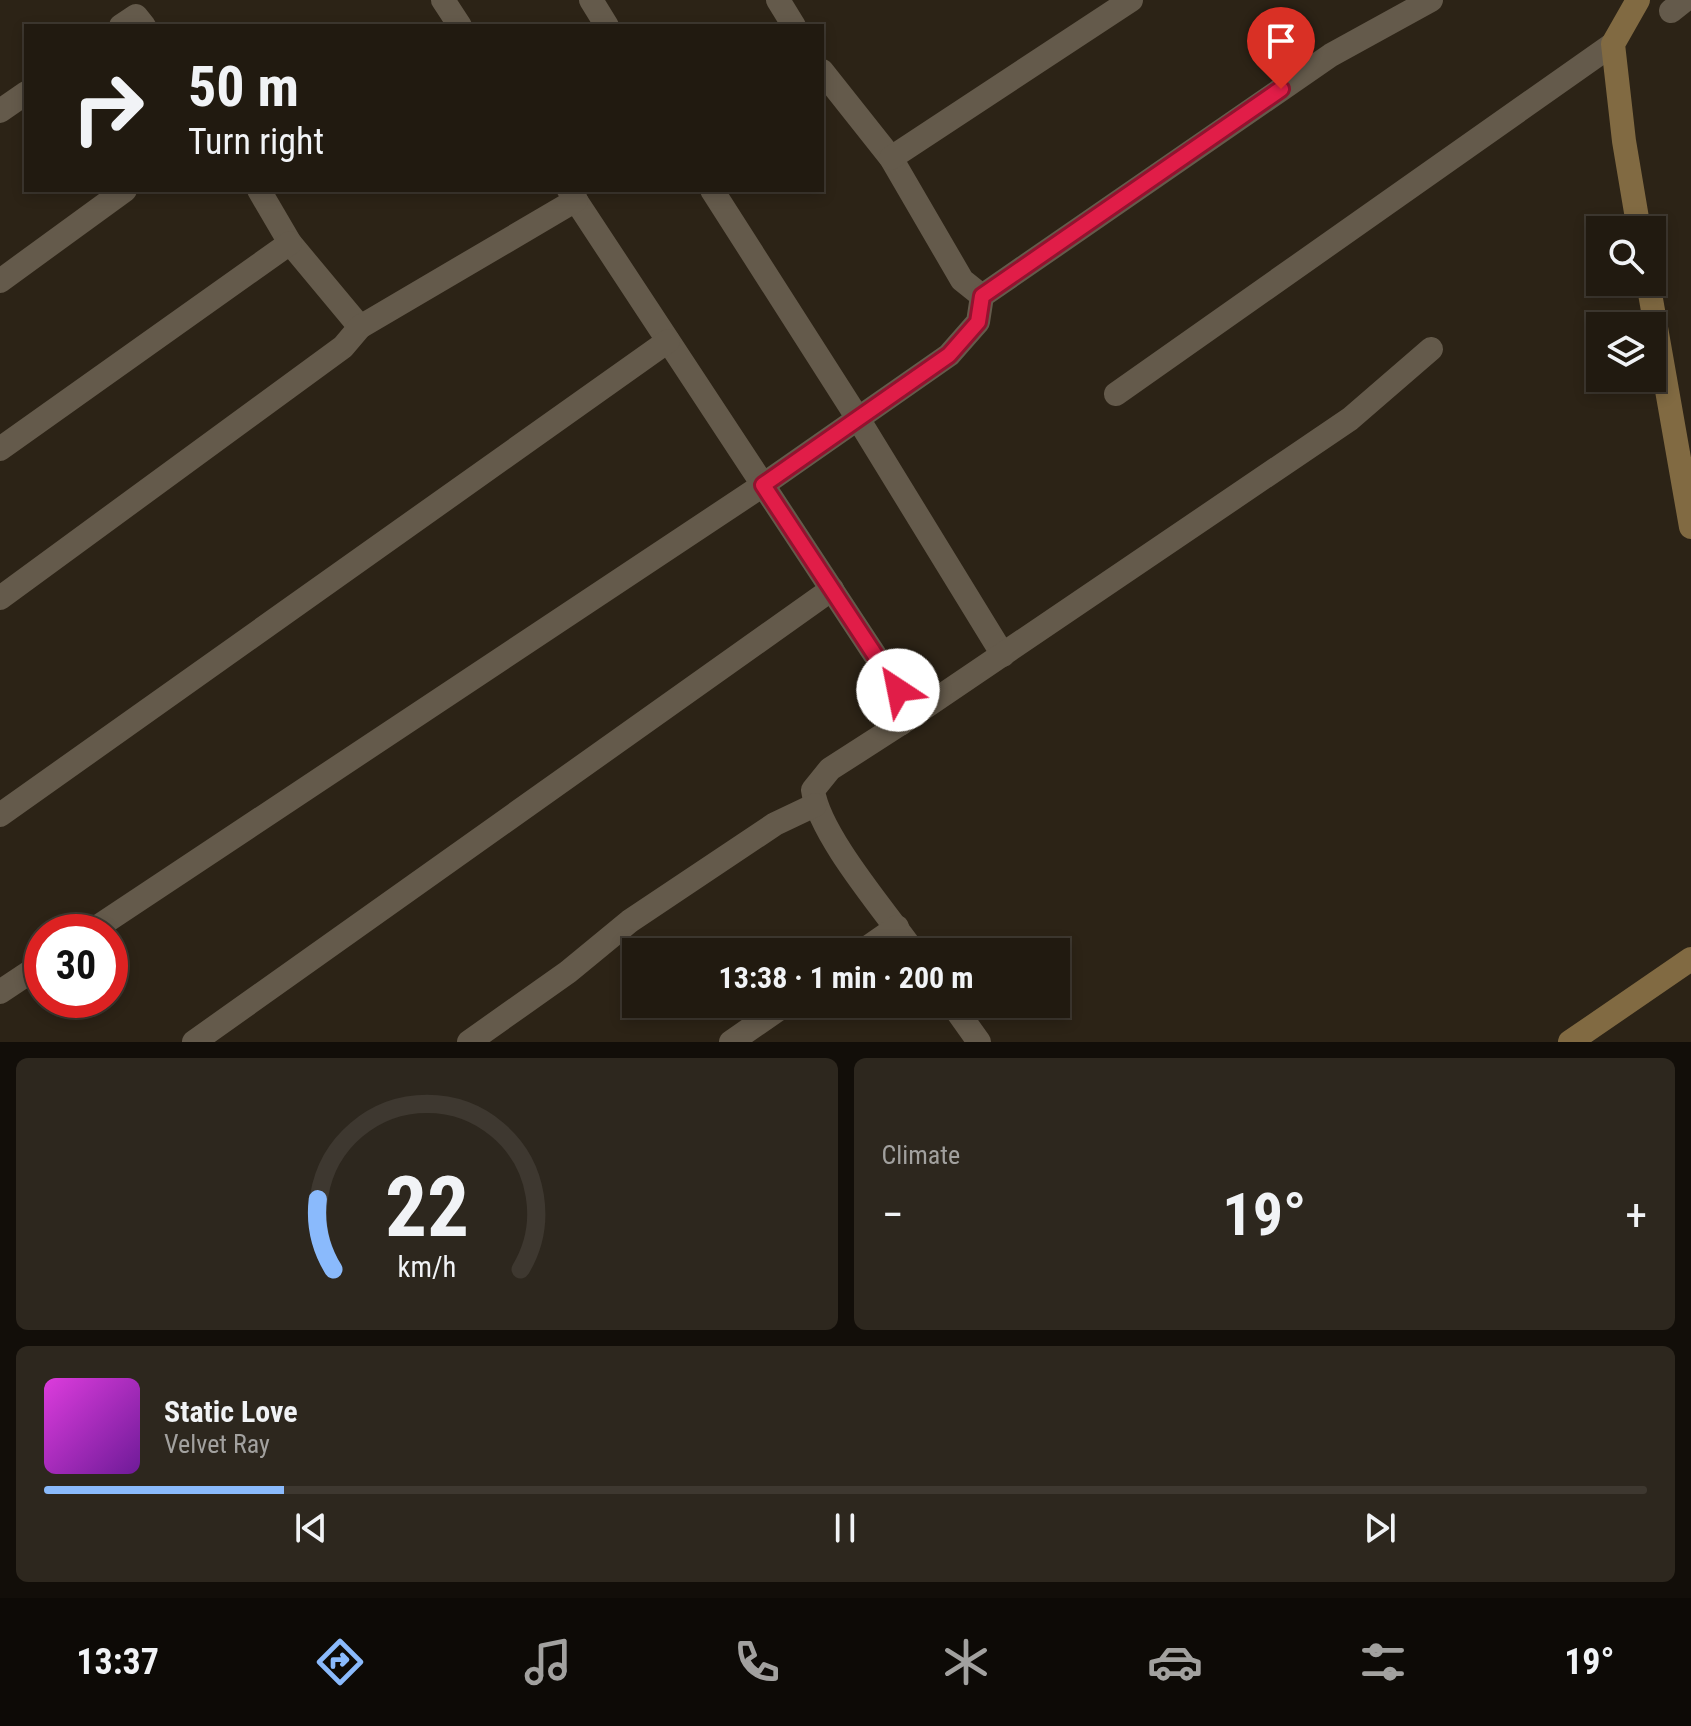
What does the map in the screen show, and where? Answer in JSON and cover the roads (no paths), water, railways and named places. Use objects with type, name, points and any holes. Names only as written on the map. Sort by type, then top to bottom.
[{"type":"street","points":[[443,0],[459,24]]},
{"type":"street","points":[[591,0],[606,24]]},
{"type":"street","points":[[778,0],[793,24]]},
{"type":"street","points":[[891,158],[1131,0]]},
{"type":"street","points":[[117,914],[763,485],[949,355],[978,322],[982,296],[1331,55],[1431,0]]},
{"type":"street","points":[[1116,394],[1613,44],[1638,0]]},
{"type":"street","points":[[124,24],[136,16],[142,24]]},
{"type":"street","points":[[1613,44],[1637,216]]},
{"type":"street","points":[[824,74],[891,158],[962,280],[982,296]]},
{"type":"street","points":[[0,111],[24,94]]},
{"type":"street","points":[[0,281],[122,192]]},
{"type":"street","points":[[260,192],[290,243],[360,327]]},
{"type":"street","points":[[713,192],[857,417],[1003,655]]},
{"type":"street","points":[[0,598],[343,347],[360,327],[572,195],[898,690],[907,707],[900,724]]},
{"type":"street","points":[[0,449],[290,243]]},
{"type":"street","points":[[1650,296],[1691,527]]},
{"type":"street","points":[[0,815],[668,341]]},
{"type":"street","points":[[904,938],[830,834],[815,805],[813,790],[830,769],[1350,419],[1431,349]]},
{"type":"street","points":[[194,1042],[832,589]]},
{"type":"street","points":[[469,1042],[599,948],[630,921],[775,824],[815,805]]},
{"type":"street","points":[[881,938],[897,927]]},
{"type":"street","points":[[1570,1042],[1691,959]]},
{"type":"street","points":[[0,992],[24,976]]},
{"type":"street","points":[[731,1042],[766,1018]]},
{"type":"street","points":[[962,1018],[979,1042]]}]
